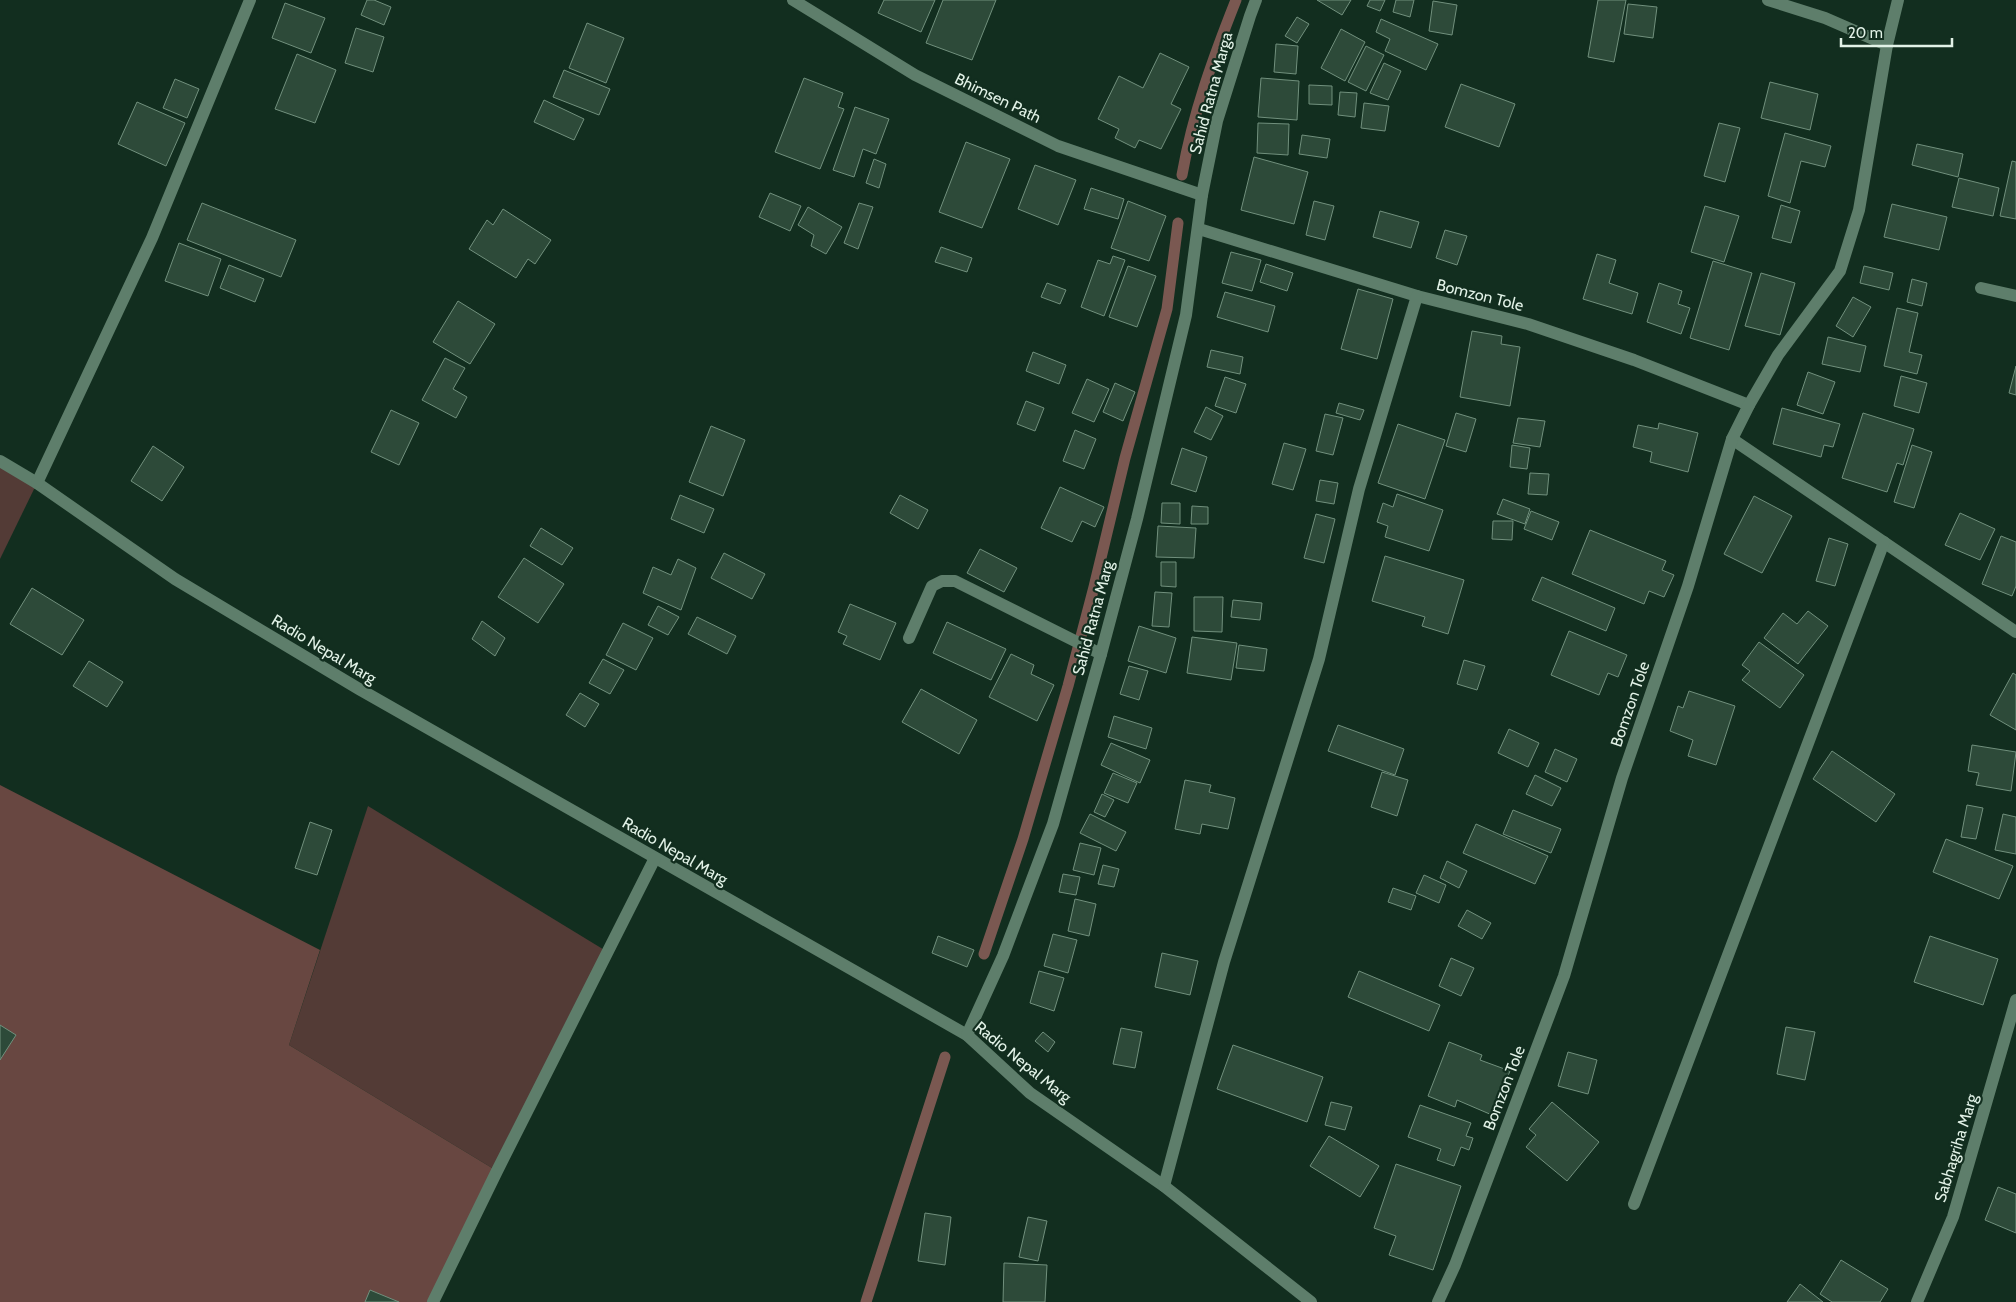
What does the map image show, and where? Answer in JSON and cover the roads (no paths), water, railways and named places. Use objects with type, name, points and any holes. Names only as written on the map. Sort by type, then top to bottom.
[{"type":"street","points":[[37,483],[152,238],[250,0]]},
{"type":"street","name":"Bhimsen Path","points":[[793,0],[915,75],[1058,146],[1202,195]]},
{"type":"street","name":"Sahid Ratna Marga","points":[[1202,195],[1217,121],[1256,0]]},
{"type":"street","points":[[1768,0],[1825,18],[1887,45]]},
{"type":"street","name":"Bomzon Tole","points":[[1438,1302],[1455,1265],[1564,976],[1622,778],[1688,586],[1732,439],[1778,354],[1840,270],[1860,210],[1887,45],[1898,0]]},
{"type":"street","name":"Sahid Ratna Marg","points":[[967,1036],[1003,956],[1053,824],[1101,654],[1137,519],[1186,315],[1202,195]]},
{"type":"street","name":"Bomzon Tole","points":[[1198,229],[1417,296],[1528,324],[1634,360],[1749,405]]},
{"type":"street","points":[[1981,288],[2016,296]]},
{"type":"street","points":[[1164,1186],[1224,962],[1319,658],[1359,489],[1417,296]]},
{"type":"street","points":[[1732,439],[2016,632]]},
{"type":"street","name":"Radio Nepal Marg","points":[[0,461],[37,483],[175,580],[359,689],[967,1036],[1030,1093],[1164,1186],[1311,1302]]},
{"type":"street","points":[[1634,1204],[1884,542]]},
{"type":"street","points":[[909,638],[932,586],[942,581],[955,581],[1101,654]]},
{"type":"street","points":[[433,1302],[496,1171],[654,858]]},
{"type":"street","name":"Sabhagriha Marg","points":[[1917,1302],[1953,1216],[2016,1000]]},
{"type":"waterway","points":[[1182,175],[1204,86],[1236,0]]},
{"type":"waterway","points":[[984,954],[1023,839],[1068,686],[1125,458],[1167,309],[1178,223]]},
{"type":"waterway","points":[[866,1302],[945,1057]]}]
